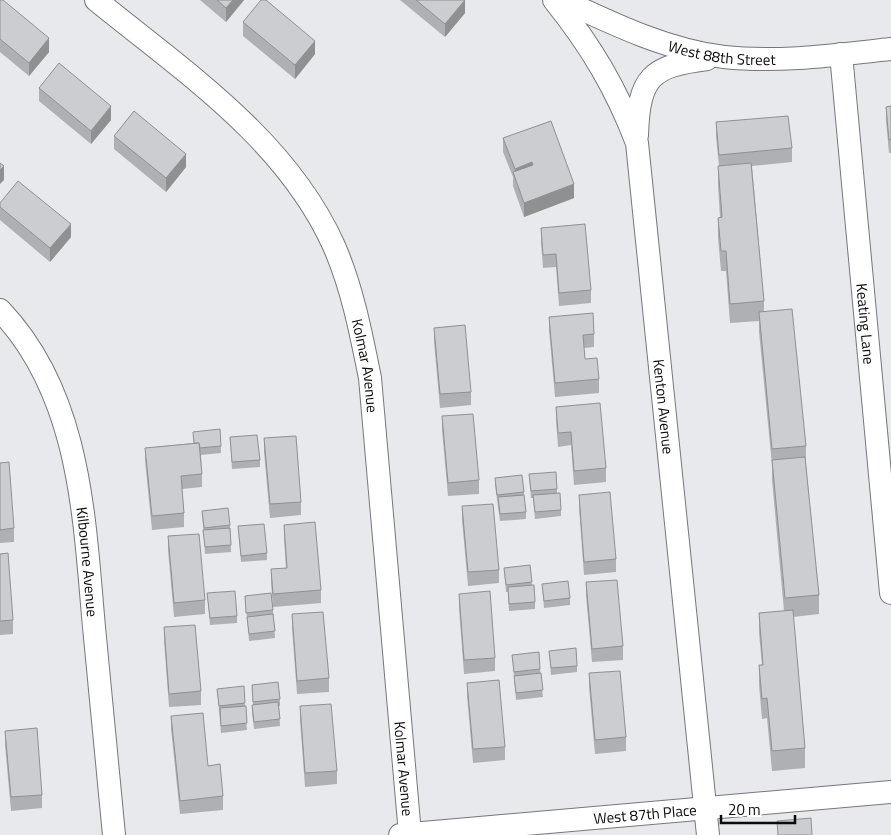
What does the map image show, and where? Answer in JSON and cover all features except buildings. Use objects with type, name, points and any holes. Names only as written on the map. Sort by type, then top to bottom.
[{"type":"street","name":"Kolmar Avenue","points":[[96,0],[226,107],[263,142],[293,178],[316,212],[334,246],[360,330],[370,378],[405,834]]},
{"type":"street","name":"Kenton Avenue","points":[[554,0],[579,32],[605,72],[622,103],[637,143],[708,835]]},
{"type":"street","name":"West 88th Street","points":[[562,0],[610,23],[668,44],[722,56],[760,60],[891,50]]},
{"type":"street","name":"Keating Lane","points":[[841,54],[891,593]]},
{"type":"street","points":[[637,143],[638,112],[641,96],[648,81],[659,72],[676,63],[722,56]]},
{"type":"street","name":"Kilbourne Avenue","points":[[0,310],[34,354],[56,398],[73,448],[83,506],[114,835]]},
{"type":"street","name":"West 87th Place","points":[[405,834],[891,792]]}]
